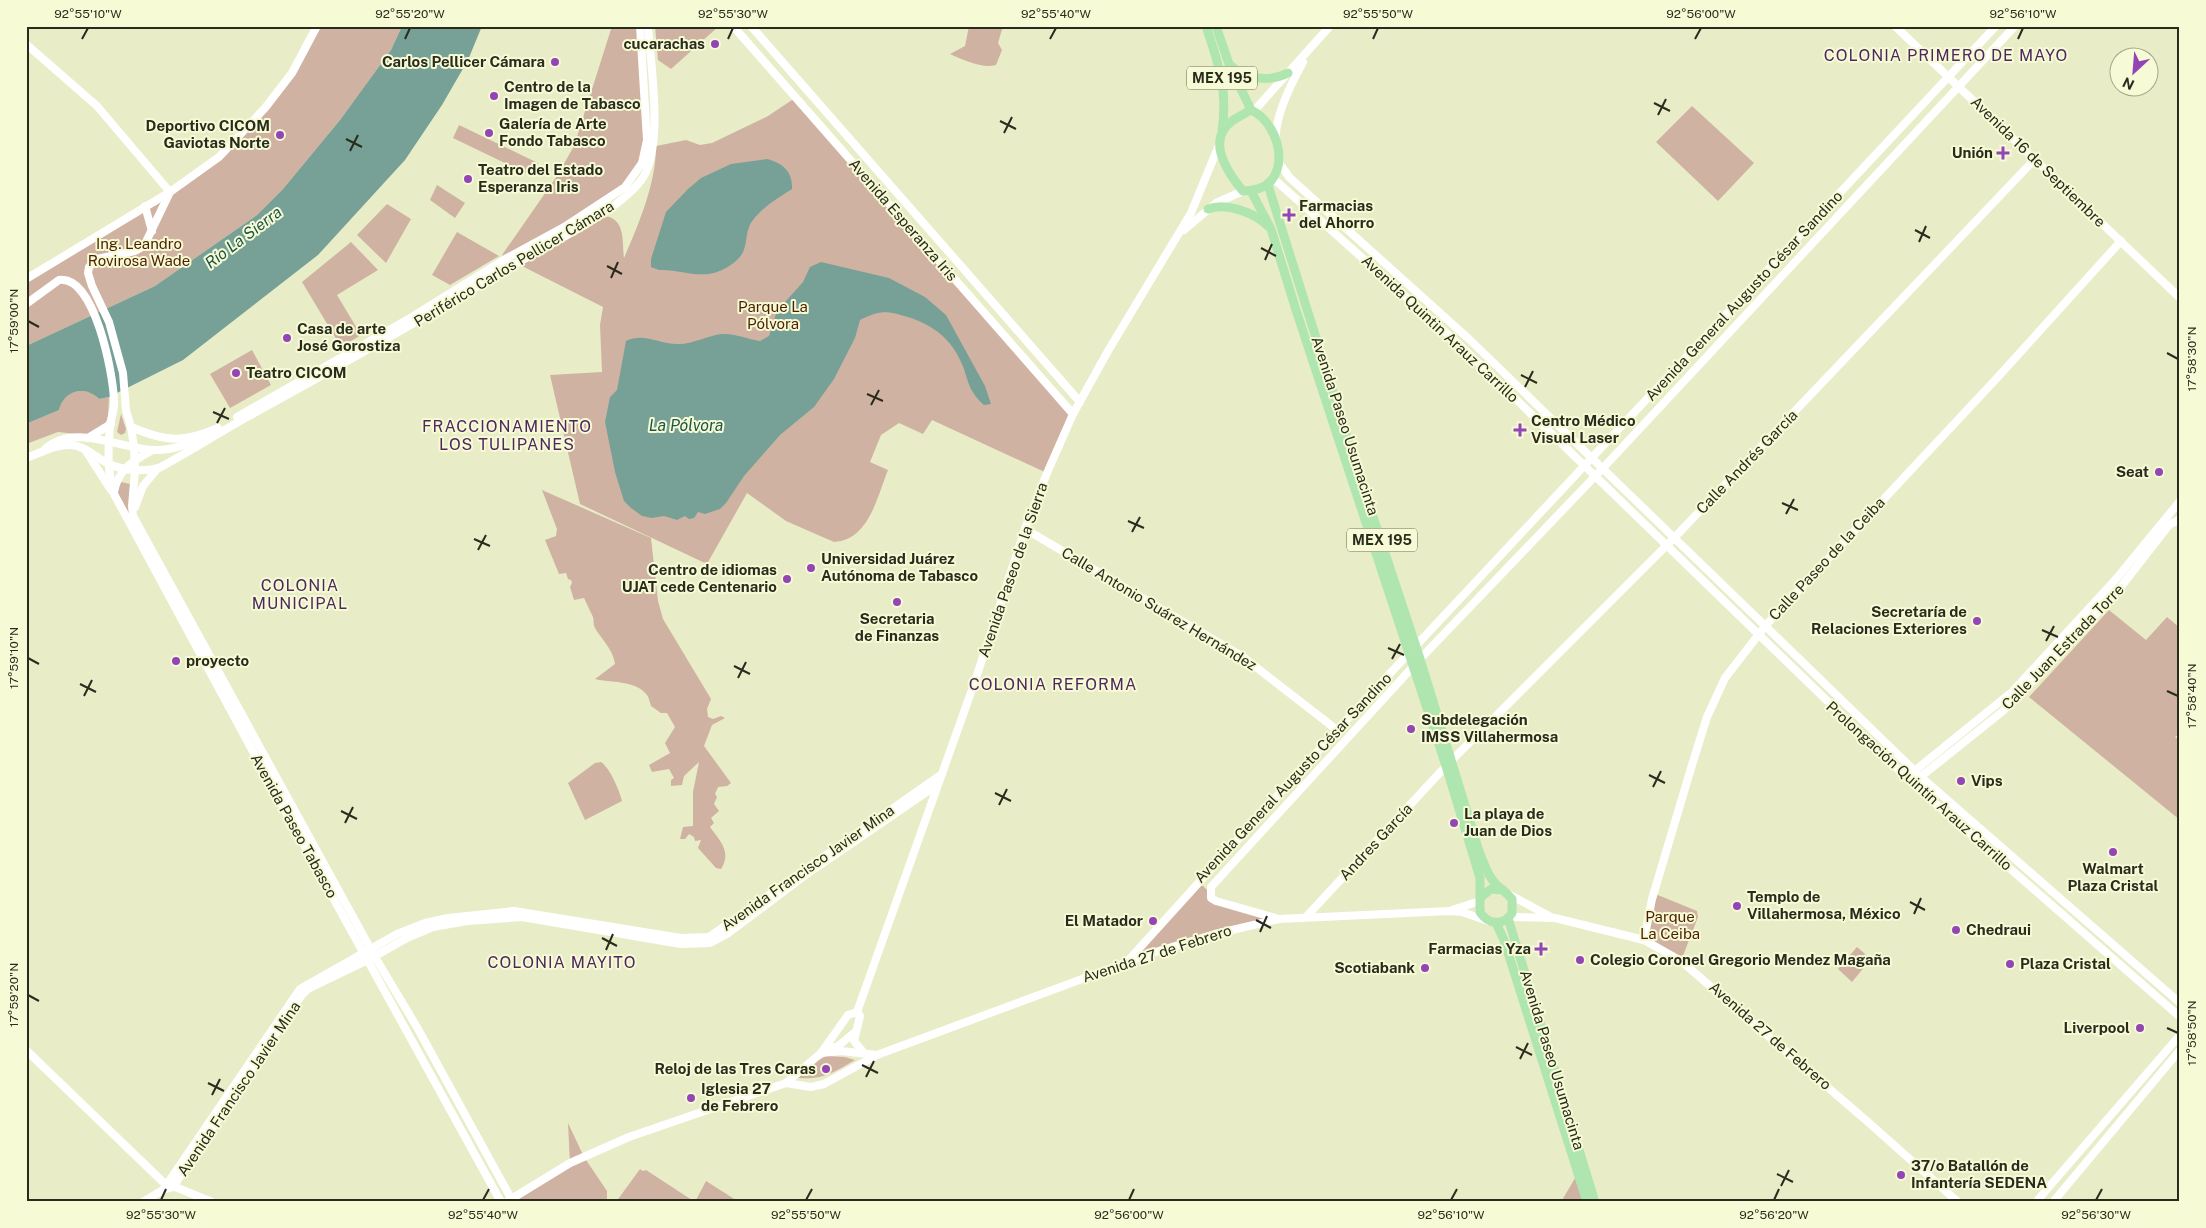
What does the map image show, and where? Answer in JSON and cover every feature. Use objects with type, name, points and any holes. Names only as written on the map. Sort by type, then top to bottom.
[{"type":"main road","points":[[26,279],[170,192],[219,157],[265,108],[292,73],[318,26]]},
{"type":"main road","name":"Periférico Carlos Pellicer Cámara","points":[[88,438],[153,450],[180,446],[218,428],[412,317],[507,258],[564,227],[625,187],[642,163],[647,140],[640,26]]},
{"type":"main road","name":"Periférico Carlos Pellicer Cámara","points":[[85,449],[109,464],[124,468],[135,470],[158,468],[449,303],[561,238],[627,196],[644,175],[650,161],[653,146],[654,119],[648,26]]},
{"type":"main road","name":"Avenida Esperanza Iris","points":[[733,26],[1073,414]]},
{"type":"main road","name":"MEX 195","points":[[1206,26],[1224,82],[1225,108],[1222,132]]},
{"type":"main road","name":"MEX 195","points":[[1216,26],[1229,64],[1252,111]]},
{"type":"main road","points":[[1306,54],[1284,103],[1278,123],[1278,162],[1271,182],[1247,191],[1230,173],[1224,159],[1220,142],[1222,132],[1234,119],[1252,111],[1330,26]]},
{"type":"main road","name":"Avenida 16 de Septiembre","points":[[1895,26],[2180,298]]},
{"type":"main road","name":"Avenida General Augusto César Sandino","points":[[1126,962],[1337,730],[1950,78],[1996,26]]},
{"type":"main road","name":"Avenida General Augusto César Sandino","points":[[1279,919],[1216,901],[1211,898],[1211,887],[1420,659],[1603,468],[2015,26]]},
{"type":"main road","points":[[744,39],[749,41],[753,38],[754,33],[751,27]]},
{"type":"main road","name":"Avenida Esperanza Iris","points":[[751,27],[1080,402]]},
{"type":"main road","points":[[26,44],[97,106],[170,192]]},
{"type":"main road","points":[[1229,64],[1237,71],[1252,77],[1272,78],[1288,73]]},
{"type":"main road","points":[[1252,111],[1266,124],[1277,142]]},
{"type":"main road","name":"Avenida Paseo de la Sierra","points":[[854,1033],[859,1021],[857,1012],[942,774],[1025,529],[1073,414],[1144,290],[1179,235],[1202,190],[1220,142]]},
{"type":"main road","name":"Calle Andrés García","points":[[1449,763],[1667,546],[2035,159]]},
{"type":"main road","name":"Avenida Quintin Arauz Carrillo","points":[[1278,162],[1290,178],[1470,340],[1675,537]]},
{"type":"main road","name":"Avenida Quintin Arauz Carrillo","points":[[1271,182],[1463,348],[1667,546]]},
{"type":"main road","name":"Avenida Paseo Usumacinta","points":[[1271,182],[1355,462],[1420,659],[1478,871],[1480,912],[1492,922],[1504,940],[1587,1202]]},
{"type":"main road","name":"Avenida Paseo de la Sierra","points":[[1179,235],[1216,202],[1247,191]]},
{"type":"main road","name":"Avenida Paseo Usumacinta","points":[[1247,191],[1272,232],[1412,668],[1449,763],[1485,867],[1496,886],[1507,893],[1513,904],[1509,918],[1595,1202]]},
{"type":"main road","points":[[152,231],[170,192]]},
{"type":"main road","points":[[894,210],[904,202]]},
{"type":"main road","points":[[145,206],[152,231]]},
{"type":"main road","points":[[1208,209],[1218,206],[1248,214],[1268,225],[1272,232]]},
{"type":"main road","name":"Avenida Paseo Tabasco","points":[[152,231],[144,246],[139,249],[102,256],[92,262],[88,273],[109,322],[122,373],[126,410],[132,427],[134,447],[133,516],[367,950]]},
{"type":"main road","name":"Calle Paseo de la Ceiba","points":[[1644,940],[1652,899],[1707,717],[1725,678],[1766,625],[1997,378],[2121,242]]},
{"type":"main road","name":"Avenida Paseo Tabasco","points":[[26,304],[59,280],[72,282],[82,292],[94,315],[103,339],[112,379],[114,412],[111,424],[109,478],[114,494],[372,959],[501,1202]]},
{"type":"main road","points":[[41,452],[51,443],[61,439],[88,438],[111,424]]},
{"type":"main road","points":[[132,427],[158,438],[174,440],[199,436],[218,428]]},
{"type":"main road","points":[[26,458],[69,445],[85,449],[96,470],[114,494]]},
{"type":"main road","points":[[114,494],[116,481],[124,468],[153,450]]},
{"type":"main road","points":[[133,516],[143,486],[158,468]]},
{"type":"main road","name":"Calle Juan Estrada Torre","points":[[1909,781],[1915,771],[2013,691],[2130,568],[2180,501]]},
{"type":"main road","name":"Calle Juan Estrada Torre","points":[[1909,781],[1921,777],[2019,696],[2169,525],[2180,519]]},
{"type":"main road","name":"Calle Antonio Suárez Hernández","points":[[1025,529],[1243,657],[1337,730]]},
{"type":"main road","name":"Prolongación Quintín Arauz Carrillo","points":[[1675,537],[1766,625],[1805,666],[1921,777],[2180,1003]]},
{"type":"main road","name":"Prolongación Quintín Arauz Carrillo","points":[[1667,546],[1909,781],[2180,1017]]},
{"type":"main road","name":"Andres García","points":[[1306,917],[1449,763]]},
{"type":"main road","name":"Avenida Francisco Javier Mina","points":[[167,1187],[296,993],[305,985],[367,950],[403,931],[425,923],[467,915],[504,912],[531,912],[681,938],[709,937],[942,774]]},
{"type":"main road","name":"Avenida Francisco Javier Mina","points":[[143,1202],[167,1187],[304,993],[372,959],[407,938],[433,928],[467,920],[504,917],[530,918],[681,944],[710,943],[727,934],[804,876],[937,785]]},
{"type":"main road","points":[[1964,828],[1971,820]]},
{"type":"main road","points":[[1480,899],[1491,889],[1507,893]]},
{"type":"main road","name":"Avenida 27 de Febrero","points":[[1507,893],[1555,918],[1644,940],[1681,961],[1703,978],[1958,1202]]},
{"type":"main road","name":"Avenida 27 de Febrero","points":[[1450,911],[1480,899]]},
{"type":"main road","name":"Avenida 27 de Febrero","points":[[786,1083],[811,1087],[824,1084],[877,1055],[1126,962],[1215,934],[1279,919],[1450,911],[1462,912],[1492,922]]},
{"type":"main road","points":[[1492,922],[1509,918]]},
{"type":"main road","name":"Avenida 27 de Febrero","points":[[1509,918],[1555,918]]},
{"type":"main road","points":[[2103,950],[2110,942]]},
{"type":"main road","name":"Avenida Paseo Tabasco","points":[[372,959],[418,1029],[511,1201]]},
{"type":"main road","points":[[822,1052],[848,1015],[851,1012],[857,1012]]},
{"type":"main road","points":[[822,1052],[838,1046],[854,1033],[856,1044],[864,1053]]},
{"type":"main road","points":[[2036,1202],[2180,1035]]},
{"type":"main road","points":[[26,1050],[167,1187],[212,1202]]},
{"type":"main road","points":[[2053,1202],[2180,1050]]},
{"type":"main road","name":"Avenida 27 de Febrero","points":[[511,1201],[570,1164],[629,1137],[786,1083],[822,1052],[835,1051],[877,1055]]},
{"type":"green space","name":"Ing. Leandro Rovirosa Wade","points":[[317,26],[402,26],[391,50],[340,120],[283,189],[257,215],[155,286],[26,346],[26,279],[219,157],[276,94]]},
{"type":"green space","points":[[612,26],[640,26],[646,147],[630,182],[507,258],[502,255],[557,176],[574,146]]},
{"type":"green space","points":[[655,26],[719,26],[671,69],[658,60]]},
{"type":"green space","points":[[969,26],[1003,26],[998,43],[1002,50],[996,65],[979,65],[950,54],[965,46]]},
{"type":"green space","name":"Parque La Pólvora","points":[[795,98],[1073,414],[1047,473],[932,420],[923,434],[899,423],[881,435],[870,462],[888,470],[870,515],[856,534],[834,542],[786,521],[747,493],[707,564],[580,504],[550,375],[602,372],[600,325],[603,307],[516,263],[603,216],[610,217],[619,226],[623,238],[624,258],[650,189],[656,146],[686,140],[700,145],[712,143],[768,116]]},
{"type":"green space","points":[[1692,106],[1754,163],[1718,201],[1656,142]]},
{"type":"green space","points":[[459,125],[538,163],[532,176],[453,138]]},
{"type":"green space","points":[[437,185],[465,203],[455,218],[430,200]]},
{"type":"green space","points":[[387,204],[411,219],[386,263],[357,235]]},
{"type":"green space","points":[[457,232],[499,256],[450,285],[432,275]]},
{"type":"green space","points":[[351,242],[378,270],[337,295],[361,335],[341,347],[302,282]]},
{"type":"green space","points":[[252,350],[271,385],[230,408],[210,374]]},
{"type":"green space","points":[[84,391],[92,393],[99,399],[109,397],[108,418],[105,424],[85,435],[58,432],[26,444],[26,424],[59,410],[62,401],[71,393]]},
{"type":"green space","points":[[121,414],[126,429],[125,433],[121,435],[117,432]]},
{"type":"green space","points":[[121,482],[130,484],[131,521],[116,494]]},
{"type":"green space","points":[[542,490],[651,538],[658,601],[663,619],[711,699],[707,709],[708,717],[713,719],[721,716],[725,718],[712,725],[704,746],[731,783],[727,786],[718,787],[714,804],[719,811],[711,818],[714,823],[710,827],[721,842],[725,852],[724,863],[721,869],[716,868],[698,848],[701,840],[695,841],[694,837],[689,834],[685,839],[680,839],[683,827],[693,826],[693,792],[699,762],[684,776],[682,785],[671,786],[671,780],[674,778],[669,769],[652,772],[649,765],[670,753],[665,743],[675,727],[667,713],[661,713],[651,706],[647,695],[630,684],[595,679],[615,664],[614,659],[610,649],[595,628],[593,617],[584,598],[574,600],[570,587],[571,580],[568,579],[566,573],[559,574],[545,540],[556,536],[557,529]]},
{"type":"green space","points":[[2109,610],[2146,640],[2167,617],[2180,628],[2180,733],[2175,737],[2180,741],[2180,820],[2029,697]]},
{"type":"green space","points":[[601,762],[611,774],[622,801],[585,820],[568,783],[595,763]]},
{"type":"green space","points":[[1198,881],[1210,893],[1211,898],[1279,919],[1126,963]]},
{"type":"green space","name":"Parque La Ceiba","points":[[1653,893],[1697,911],[1698,917],[1681,961],[1644,940]]},
{"type":"green space","points":[[1857,947],[1871,959],[1852,982],[1838,969]]},
{"type":"green space","points":[[826,1056],[845,1057],[855,1060],[822,1076],[798,1078],[810,1065]]},
{"type":"green space","points":[[568,1123],[584,1157],[607,1191],[605,1202],[513,1202],[570,1164]]},
{"type":"green space","points":[[640,1169],[646,1170],[695,1202],[616,1202]]},
{"type":"green space","points":[[1578,1173],[1587,1202],[1561,1202]]},
{"type":"green space","points":[[706,1181],[739,1202],[695,1202]]},
{"type":"water","name":"Río La Sierra","points":[[402,26],[482,26],[468,60],[442,105],[405,160],[318,255],[183,360],[109,397],[99,399],[88,392],[82,391],[70,394],[65,398],[59,410],[26,424],[26,346],[155,286],[257,215],[283,189],[340,120],[391,50]]},
{"type":"water","points":[[767,159],[778,163],[786,169],[791,178],[792,189],[766,206],[753,220],[743,252],[733,264],[723,270],[708,274],[659,270],[651,267],[651,259],[666,212],[688,189],[701,178],[731,164]]},
{"type":"water","name":"La Pólvora","points":[[821,262],[889,278],[925,297],[946,315],[985,386],[991,404],[984,405],[976,396],[960,359],[950,343],[937,331],[911,318],[885,312],[874,314],[860,320],[855,338],[834,379],[814,407],[780,435],[744,476],[720,509],[705,514],[698,512],[694,518],[689,519],[685,516],[677,520],[664,516],[652,518],[642,516],[631,508],[624,501],[615,472],[605,422],[610,397],[617,390],[626,341],[646,338],[672,344],[684,344],[726,334],[760,341],[769,336],[777,311],[803,282],[810,267]]},
{"type":"place","name":"cucarachas","points":[[715,44]]},
{"type":"place","name":"Carlos Pellicer Cámara","points":[[555,62]]},
{"type":"place","name":"Centro de la Imagen de Tabasco","points":[[494,96]]},
{"type":"place","name":"Galería de Arte Fondo Tabasco","points":[[489,133]]},
{"type":"place","name":"Deportivo CICOM Gaviotas Norte","points":[[280,135]]},
{"type":"place","name":"Unión","points":[[2003,153]]},
{"type":"place","name":"Teatro del Estado Esperanza Iris","points":[[468,179]]},
{"type":"place","name":"Farmacias del Ahorro","points":[[1289,215]]},
{"type":"place","name":"Casa de arte José Gorostiza","points":[[287,338]]},
{"type":"place","name":"Teatro CICOM","points":[[236,373]]},
{"type":"place","name":"Centro Médico Visual Laser","points":[[1520,430]]},
{"type":"place","name":"Seat","points":[[2159,472]]},
{"type":"place","name":"Universidad Juárez Autónoma de Tabasco","points":[[811,568]]},
{"type":"place","name":"Centro de idiomas UJAT cede Centenario","points":[[787,579]]},
{"type":"place","name":"Secretaria de Finanzas","points":[[897,602]]},
{"type":"place","name":"Secretaría de Relaciones Exteriores","points":[[1977,621]]},
{"type":"place","name":"proyecto","points":[[176,661]]},
{"type":"place","name":"Subdelegación IMSS Villahermosa","points":[[1411,729]]},
{"type":"place","name":"Vips","points":[[1961,781]]},
{"type":"place","name":"La playa de Juan de Dios","points":[[1454,823]]},
{"type":"place","name":"Walmart Plaza Cristal","points":[[2113,852]]},
{"type":"place","name":"Templo de Villahermosa, México","points":[[1737,906]]},
{"type":"place","name":"El Matador","points":[[1153,921]]},
{"type":"place","name":"Chedraui","points":[[1956,930]]},
{"type":"place","name":"Farmacias Yza","points":[[1541,949]]},
{"type":"place","name":"Colegio Coronel Gregorio Mendez Magaña","points":[[1580,960]]},
{"type":"place","name":"Plaza Cristal","points":[[2010,964]]},
{"type":"place","name":"Scotiabank","points":[[1425,968]]},
{"type":"place","name":"Liverpool","points":[[2140,1028]]},
{"type":"place","name":"Reloj de las Tres Caras","points":[[826,1069]]},
{"type":"place","name":"Iglesia 27 de Febrero","points":[[691,1098]]},
{"type":"place","name":"37/o Batallón de Infantería SEDENA","points":[[1901,1175]]},
{"type":"district","name":"COLONIA PRIMERO DE MAYO","points":[[1946,55]]},
{"type":"district","name":"FRACCIONAMIENTO LOS TULIPANES","points":[[507,435]]},
{"type":"district","name":"COLONIA MUNICIPAL","points":[[300,594]]},
{"type":"district","name":"COLONIA REFORMA","points":[[1053,684]]},
{"type":"district","name":"COLONIA MAYITO","points":[[562,962]]}]
